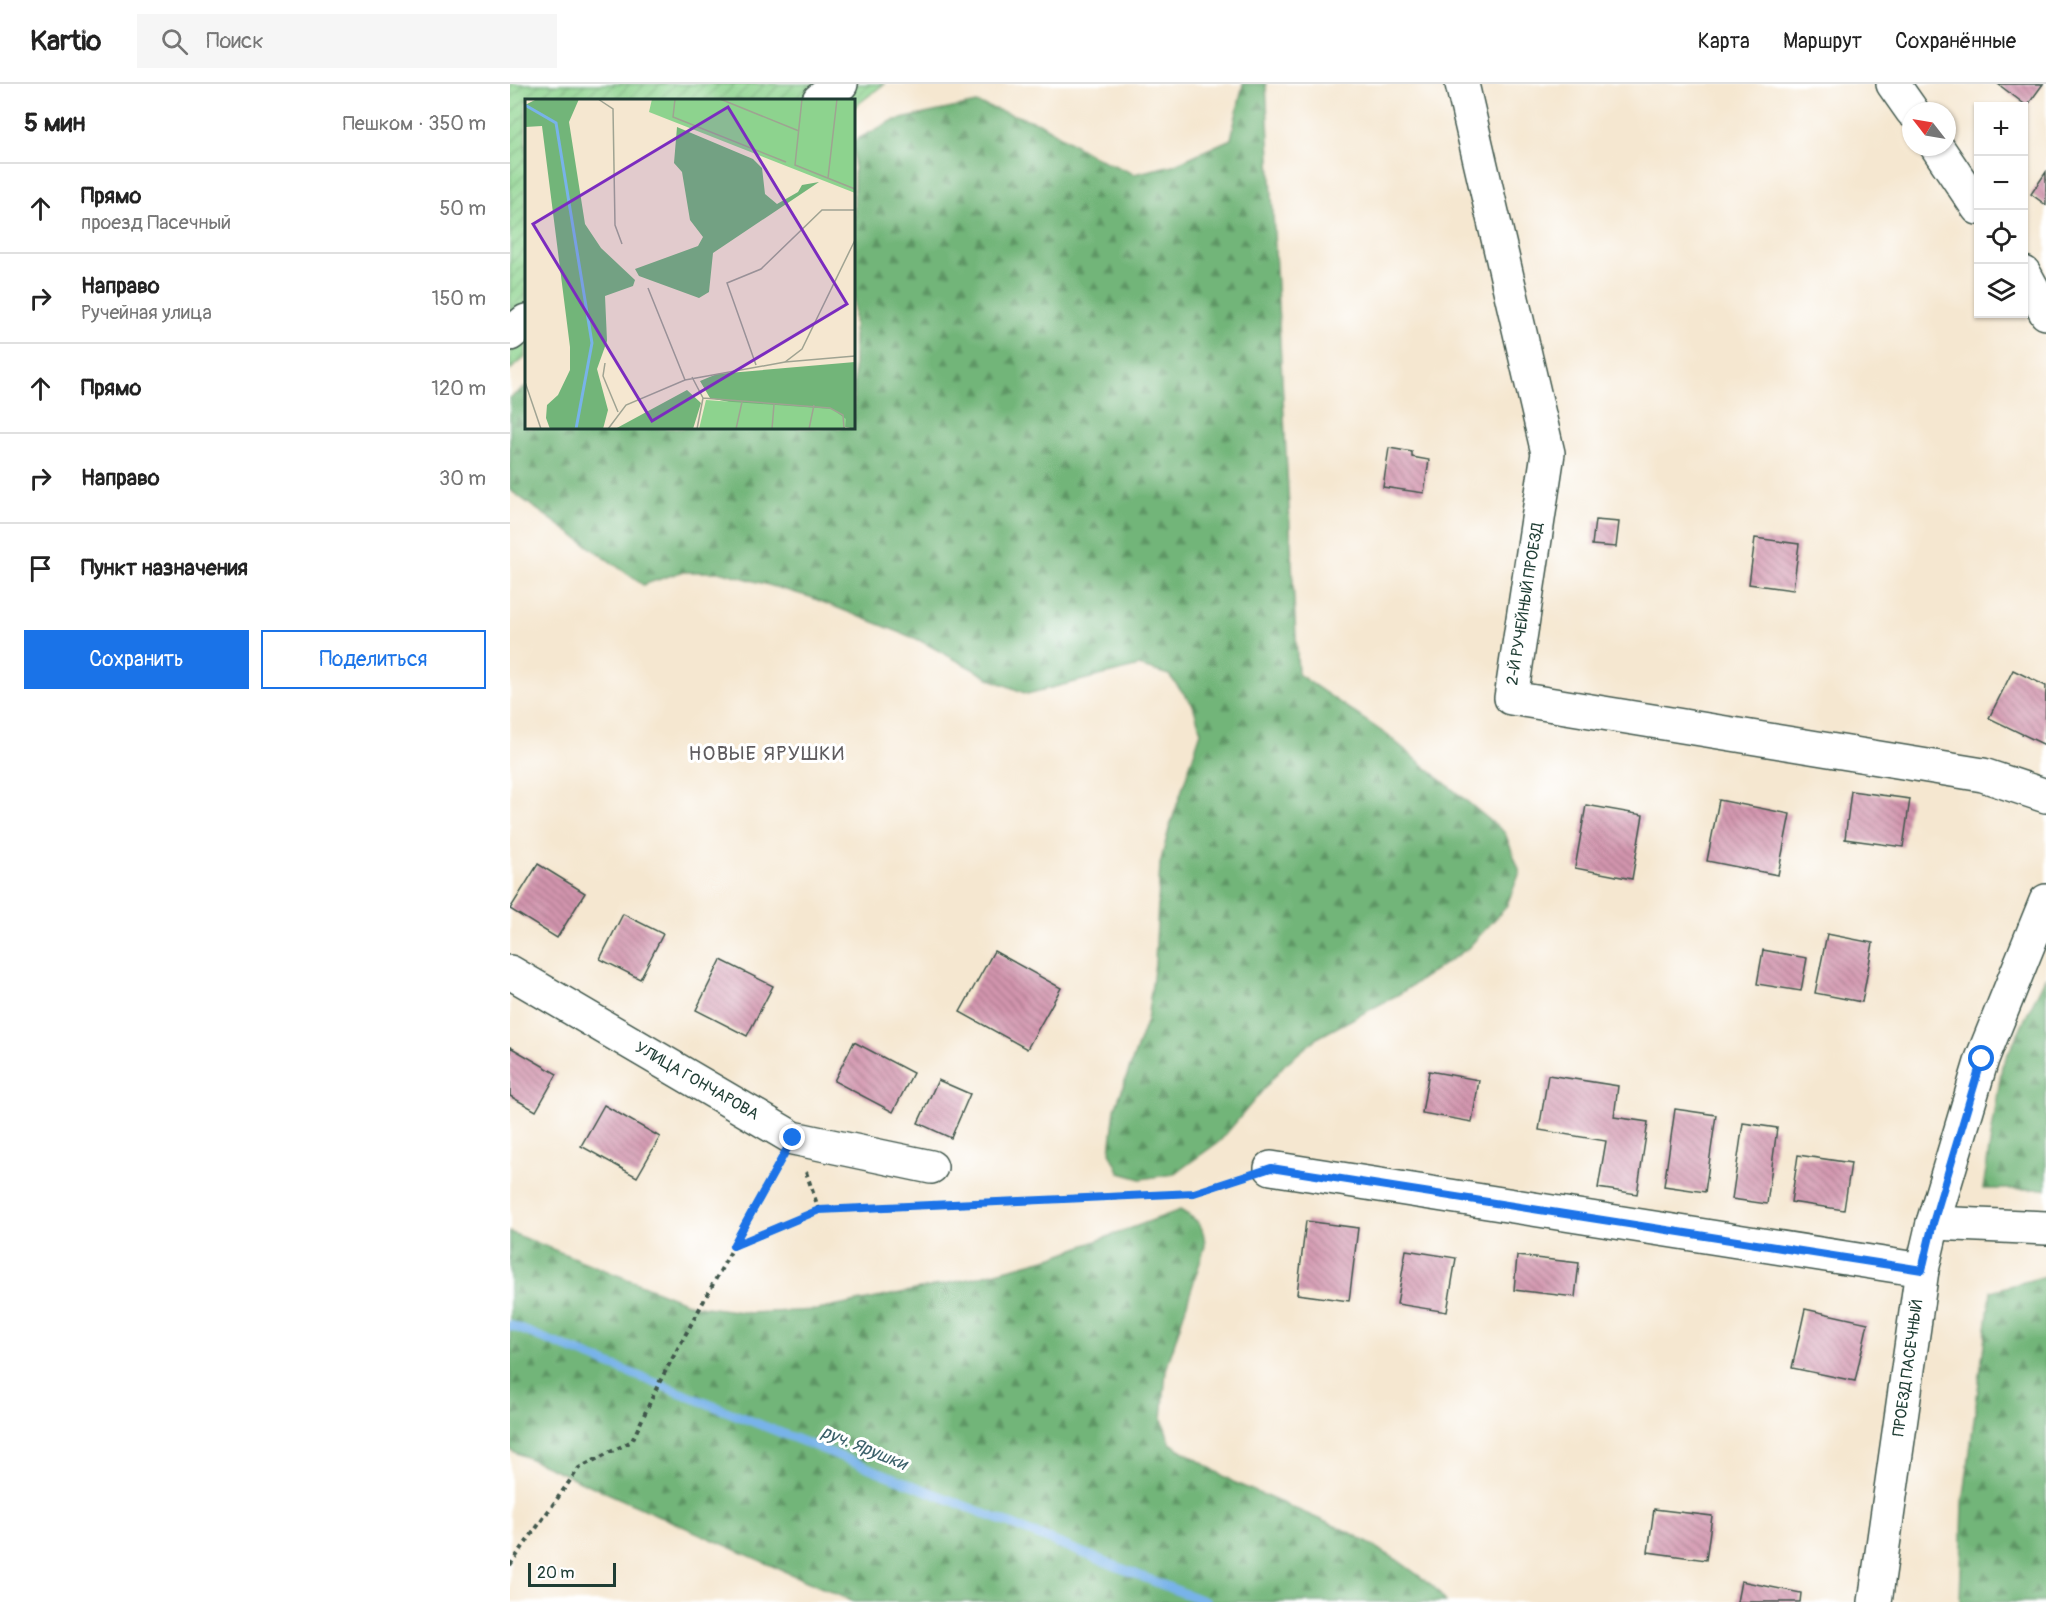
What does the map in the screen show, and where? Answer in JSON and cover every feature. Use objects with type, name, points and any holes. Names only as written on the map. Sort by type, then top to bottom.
[{"type":"street","points":[[820,99],[841,84]]},
{"type":"street","name":"2-Й РУЧЕЙНЫЙ ПРОЕЗД","points":[[1462,84],[1548,453],[1511,698],[1983,775],[2046,796]]},
{"type":"street","points":[[1893,84],[1906,102]]},
{"type":"street","points":[[1943,156],[1974,202]]},
{"type":"street","points":[[2028,280],[2046,313]]},
{"type":"street","points":[[510,334],[525,322]]},
{"type":"street","name":"ПРОЕЗД ПАСЕЧНЫЙ","points":[[1875,1602],[1922,1270],[1933,1223],[1982,1059],[2046,901]]},
{"type":"street","name":"УЛИЦА ГОНЧАРОВА","points":[[510,972],[793,1138],[931,1167]]},
{"type":"street","points":[[1271,1168],[1922,1270]]},
{"type":"street","points":[[1933,1223],[2046,1228]]},
{"type":"path","points":[[510,1565],[579,1468],[632,1441],[658,1383],[793,1138]]},
{"type":"path","points":[[733,1246],[819,1210],[1194,1193],[1271,1168]]},
{"type":"green space","points":[[510,84],[884,84],[855,106],[855,99],[525,99],[525,358],[510,370]]},
{"type":"green space","points":[[1243,84],[1266,84],[1298,674],[1387,735],[1505,833],[1520,872],[1506,907],[1467,949],[1399,994],[1317,1038],[1284,1065],[1220,1141],[1174,1174],[1141,1179],[1120,1173],[1110,1152],[1115,1109],[1147,1020],[1155,963],[1160,864],[1201,732],[1193,705],[1169,675],[1139,666],[1027,694],[993,680],[919,640],[810,597],[723,572],[681,572],[643,585],[510,490],[510,398],[525,387],[525,429],[855,429],[855,140],[892,121],[976,103],[1039,123],[1095,157],[1134,174],[1173,165],[1231,139]]},
{"type":"green space","points":[[2046,976],[2046,1189],[1983,1189],[2002,1066]]},
{"type":"green space","points":[[1180,1210],[1192,1217],[1202,1228],[1205,1246],[1166,1370],[1162,1419],[1170,1443],[1233,1482],[1351,1533],[1397,1560],[1433,1586],[1446,1602],[854,1602],[510,1450],[510,1232],[692,1305],[749,1313],[818,1310],[974,1278],[1053,1257]]},
{"type":"green space","points":[[2046,1276],[2046,1602],[1960,1602],[1963,1503],[1991,1291]]},
{"type":"building","points":[[1998,84],[2043,84],[2028,105],[2028,102],[2022,102]]},
{"type":"building","points":[[2046,172],[2046,205],[2031,194]]},
{"type":"building","points":[[1389,448],[1412,452],[1412,457],[1429,460],[1424,493],[1383,487]]},
{"type":"building","points":[[1595,520],[1619,522],[1616,547],[1592,545]]},
{"type":"building","points":[[1755,538],[1799,544],[1793,590],[1749,584]]},
{"type":"building","points":[[2013,670],[2046,686],[2045,745],[1989,718]]},
{"type":"building","points":[[1851,791],[1910,799],[1903,847],[1845,839]]},
{"type":"building","points":[[1719,800],[1790,814],[1778,875],[1707,861]]},
{"type":"building","points":[[1586,805],[1643,815],[1632,879],[1575,868]]},
{"type":"building","points":[[538,864],[585,893],[557,938],[510,909]]},
{"type":"building","points":[[623,914],[663,934],[640,979],[600,959]]},
{"type":"building","points":[[1827,934],[1873,943],[1862,1002],[1815,993]]},
{"type":"building","points":[[1763,950],[1807,958],[1801,991],[1757,984]]},
{"type":"building","points":[[994,951],[1061,988],[1027,1049],[960,1012]]},
{"type":"building","points":[[721,960],[773,986],[747,1036],[696,1010]]},
{"type":"building","points":[[854,1042],[913,1073],[893,1112],[834,1081]]},
{"type":"building","points":[[510,1047],[557,1074],[536,1111],[510,1096]]},
{"type":"building","points":[[1429,1071],[1479,1080],[1472,1122],[1422,1113]]},
{"type":"building","points":[[1548,1075],[1618,1086],[1614,1117],[1648,1122],[1637,1194],[1598,1188],[1606,1141],[1539,1130]]},
{"type":"building","points":[[938,1080],[970,1094],[951,1138],[918,1123]]},
{"type":"building","points":[[604,1105],[660,1137],[637,1177],[581,1146]]},
{"type":"building","points":[[1675,1109],[1716,1115],[1705,1192],[1664,1186]]},
{"type":"building","points":[[1743,1123],[1777,1128],[1767,1204],[1732,1199]]},
{"type":"building","points":[[1798,1155],[1851,1163],[1844,1210],[1791,1202]]},
{"type":"building","points":[[1306,1221],[1358,1228],[1349,1301],[1297,1294]]},
{"type":"building","points":[[1406,1250],[1456,1258],[1447,1312],[1397,1304]]},
{"type":"building","points":[[1517,1256],[1579,1263],[1575,1297],[1514,1290]]},
{"type":"building","points":[[1805,1309],[1868,1323],[1855,1381],[1792,1368]]},
{"type":"building","points":[[1654,1509],[1712,1516],[1706,1560],[1648,1552]]},
{"type":"building","points":[[1741,1581],[1801,1593],[1800,1602],[1737,1602]]},
{"type":"waterway","name":"руч. Ярушки","points":[[510,1325],[1206,1602]]},
{"type":"district","name":"НОВЫЕ ЯРУШКИ","points":[[767,753]]},
{"type":"route","points":[[793,1138],[733,1246],[819,1210],[1194,1193],[1271,1168],[1922,1270],[1933,1223],[1982,1059]]}]
